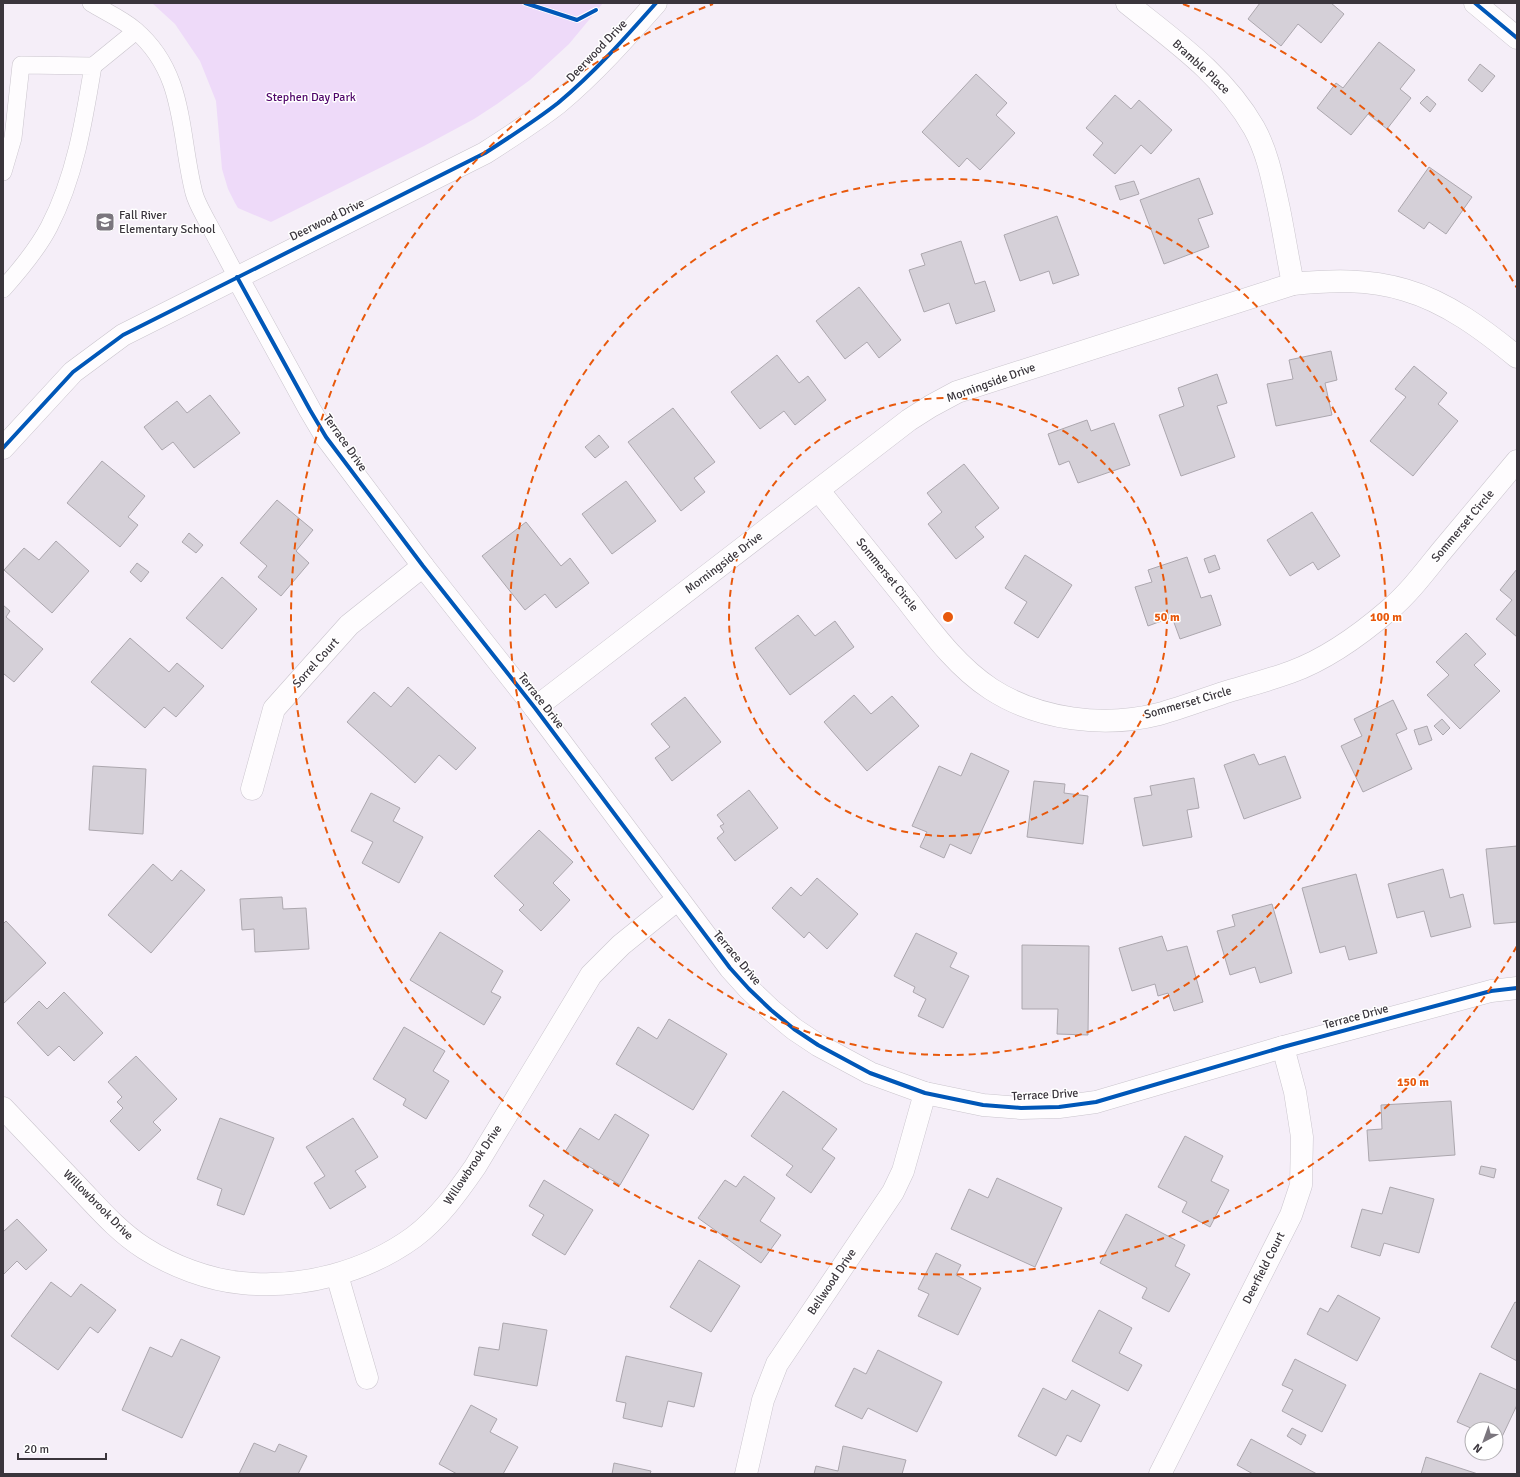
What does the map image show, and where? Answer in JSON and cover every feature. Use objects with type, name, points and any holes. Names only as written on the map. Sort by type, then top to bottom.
[{"type":"street","name":"Deerwood Drive","points":[[3,448],[72,372],[123,335],[485,153],[509,138],[552,108],[600,65],[656,3]]},
{"type":"street","name":"Bramble Place","points":[[1127,3],[1215,77],[1231,95],[1255,128],[1271,170],[1293,284]]},
{"type":"street","points":[[1481,5],[1517,38]]},
{"type":"street","name":"Terrace Drive","points":[[237,277],[326,437],[423,566],[535,708],[730,968],[771,1010],[818,1046],[870,1073],[925,1093],[991,1105],[1021,1108],[1059,1107],[1096,1102],[1283,1047],[1491,991],[1517,988]]},
{"type":"street","name":"Morningside Drive","points":[[535,708],[819,491],[909,420],[957,392],[1293,284],[1320,281],[1353,281],[1386,285],[1406,290],[1432,300],[1464,318],[1494,338],[1517,357]]},
{"type":"street","name":"Sommerset Circle","points":[[819,491],[945,648],[980,681],[1010,699],[1042,712],[1066,717],[1112,720],[1158,714],[1292,672],[1317,660],[1342,645],[1370,626],[1392,608],[1414,584],[1517,461]]},
{"type":"street","name":"Sorrel Court","points":[[252,789],[274,709],[349,624],[423,566]]},
{"type":"street","name":"Willowbrook Drive","points":[[3,1108],[118,1228],[144,1248],[169,1262],[214,1278],[242,1283],[290,1283],[337,1275],[392,1251],[414,1237],[438,1215],[457,1193],[475,1167],[591,975],[621,945],[678,899]]},
{"type":"street","name":"Deerfield Court","points":[[1160,1474],[1291,1215],[1298,1197],[1302,1175],[1302,1137],[1297,1100],[1283,1047]]},
{"type":"street","name":"Bellwood Drive","points":[[746,1474],[763,1400],[777,1364],[893,1192],[903,1171],[925,1093]]},
{"type":"street","points":[[337,1275],[367,1378]]},
{"type":"lane","points":[[91,3],[119,19],[136,31],[152,46],[164,64],[174,86],[182,121],[194,193],[237,277]]},
{"type":"lane","points":[[3,172],[13,138],[21,65],[93,66],[136,31]]},
{"type":"lane","points":[[3,289],[33,252],[48,228],[61,200],[72,172],[80,142],[93,66]]},
{"type":"green space","name":"Stephen Day Park","points":[[152,3],[603,3],[569,44],[530,80],[497,104],[474,119],[424,146],[271,222],[238,208],[235,203],[228,189],[222,169],[216,101],[200,61],[175,24]]},
{"type":"building","points":[[1260,3],[1331,3],[1344,14],[1321,43],[1298,24],[1281,46],[1248,19]]},
{"type":"building","points":[[1379,42],[1415,70],[1400,89],[1411,98],[1387,129],[1368,114],[1351,135],[1317,108],[1336,83],[1343,88]]},
{"type":"building","points":[[1480,64],[1495,76],[1482,92],[1468,80]]},
{"type":"building","points":[[976,74],[1007,103],[996,115],[1015,133],[980,170],[967,158],[959,167],[922,132]]},
{"type":"building","points":[[1115,95],[1131,109],[1139,100],[1172,130],[1151,154],[1141,145],[1115,174],[1093,155],[1103,143],[1086,128]]},
{"type":"building","points":[[1427,96],[1436,104],[1430,112],[1420,103]]},
{"type":"building","points":[[1429,167],[1472,197],[1446,234],[1429,222],[1424,229],[1398,211]]},
{"type":"building","points":[[1199,178],[1213,214],[1198,219],[1209,247],[1164,264],[1140,200]]},
{"type":"building","points":[[1134,181],[1139,194],[1120,200],[1115,186]]},
{"type":"building","points":[[1057,216],[1079,275],[1053,284],[1049,271],[1020,281],[1004,235]]},
{"type":"building","points":[[961,241],[975,284],[985,281],[995,311],[956,324],[949,303],[924,312],[909,270],[925,265],[921,254]]},
{"type":"building","points":[[859,287],[901,340],[879,358],[867,342],[845,359],[816,321]]},
{"type":"building","points":[[1331,351],[1337,380],[1325,383],[1332,415],[1276,426],[1267,384],[1293,379],[1289,360]]},
{"type":"building","points":[[777,355],[799,383],[808,376],[826,400],[795,425],[784,411],[760,429],[731,392]]},
{"type":"building","points":[[1414,366],[1447,393],[1438,404],[1458,421],[1413,476],[1370,441],[1406,397],[1395,389]]},
{"type":"building","points":[[1217,374],[1227,403],[1217,406],[1235,457],[1181,476],[1159,415],[1184,406],[1178,388]]},
{"type":"building","points":[[210,395],[240,433],[194,468],[173,442],[162,450],[144,427],[177,401],[187,413]]},
{"type":"building","points":[[673,408],[715,462],[694,478],[705,492],[681,511],[628,442]]},
{"type":"building","points":[[1087,420],[1091,431],[1114,423],[1130,465],[1078,483],[1069,461],[1059,465],[1048,434]]},
{"type":"building","points":[[599,435],[609,447],[595,458],[585,447]]},
{"type":"building","points":[[102,461],[145,496],[128,517],[138,525],[120,547],[67,503]]},
{"type":"building","points":[[964,464],[999,508],[975,527],[984,537],[956,559],[928,524],[942,512],[927,493]]},
{"type":"building","points":[[626,481],[656,521],[612,554],[582,514]]},
{"type":"building","points":[[277,500],[313,530],[296,551],[309,563],[281,596],[258,577],[267,566],[240,543]]},
{"type":"building","points":[[1312,512],[1340,556],[1318,570],[1313,562],[1290,576],[1267,540]]},
{"type":"building","points":[[526,522],[561,566],[570,558],[589,583],[556,608],[545,594],[525,610],[482,556]]},
{"type":"building","points":[[189,533],[203,545],[196,553],[182,542]]},
{"type":"building","points":[[56,541],[89,571],[52,613],[4,570],[24,548],[39,560]]},
{"type":"building","points":[[1025,555],[1072,585],[1038,638],[1014,623],[1027,602],[1005,588]]},
{"type":"building","points":[[1215,555],[1220,569],[1209,573],[1204,559]]},
{"type":"building","points":[[1187,557],[1201,598],[1211,595],[1221,625],[1180,639],[1172,617],[1148,626],[1135,587],[1152,582],[1148,570]]},
{"type":"building","points":[[137,563],[149,572],[141,582],[130,572]]},
{"type":"building","points":[[1517,569],[1517,637],[1496,619],[1512,600],[1500,590]]},
{"type":"building","points":[[222,577],[257,609],[222,649],[186,618]]},
{"type":"building","points":[[3,605],[10,611],[6,617],[43,649],[14,682],[4,674],[3,675]]},
{"type":"building","points":[[798,615],[815,636],[835,621],[854,647],[790,695],[755,648]]},
{"type":"building","points":[[1466,633],[1486,654],[1474,665],[1500,691],[1460,729],[1427,695],[1449,675],[1436,662]]},
{"type":"building","points":[[130,638],[169,672],[177,663],[204,686],[176,717],[164,707],[145,728],[91,682]]},
{"type":"building","points":[[408,687],[476,748],[456,770],[439,755],[415,783],[347,722],[374,692],[391,707]]},
{"type":"building","points":[[854,695],[871,714],[892,696],[919,726],[867,771],[824,722]]},
{"type":"building","points":[[685,697],[721,742],[672,781],[655,758],[670,747],[651,724]]},
{"type":"building","points":[[1393,700],[1407,729],[1396,734],[1412,769],[1363,792],[1341,746],[1362,736],[1354,719]]},
{"type":"building","points":[[1442,719],[1450,728],[1443,735],[1434,726]]},
{"type":"building","points":[[1427,726],[1432,740],[1419,745],[1414,730]]},
{"type":"building","points":[[971,753],[1009,771],[971,854],[950,844],[944,858],[920,847],[927,832],[912,826],[939,766],[961,776]]},
{"type":"building","points":[[1254,754],[1259,765],[1285,756],[1301,798],[1244,819],[1224,765]]},
{"type":"building","points":[[93,766],[146,769],[143,834],[89,830]]},
{"type":"building","points":[[1194,778],[1199,808],[1187,810],[1192,837],[1143,846],[1134,798],[1152,795],[1150,786]]},
{"type":"building","points":[[1034,781],[1065,784],[1064,793],[1088,796],[1083,844],[1027,837]]},
{"type":"building","points":[[749,790],[778,828],[735,861],[717,838],[724,832],[720,826],[724,824],[717,815]]},
{"type":"building","points":[[371,793],[400,808],[393,821],[423,837],[399,883],[362,863],[373,842],[351,831]]},
{"type":"building","points":[[539,830],[573,862],[553,883],[570,900],[541,931],[519,910],[524,905],[494,876]]},
{"type":"building","points":[[1517,846],[1517,922],[1494,924],[1486,849]]},
{"type":"building","points":[[153,864],[172,881],[181,870],[205,890],[151,953],[108,915]]},
{"type":"building","points":[[1443,869],[1450,898],[1463,894],[1471,927],[1431,937],[1424,911],[1397,918],[1388,884]]},
{"type":"building","points":[[1356,874],[1377,953],[1349,960],[1345,946],[1320,953],[1302,888]]},
{"type":"building","points":[[817,878],[858,914],[827,949],[809,932],[804,938],[772,908],[791,887],[801,896]]},
{"type":"building","points":[[282,897],[283,909],[306,908],[309,949],[255,952],[254,929],[242,930],[240,899]]},
{"type":"building","points":[[1272,904],[1292,973],[1260,983],[1255,967],[1230,975],[1217,931],[1235,926],[1232,915]]},
{"type":"building","points":[[6,921],[46,963],[3,1004],[3,924]]},
{"type":"building","points":[[440,932],[503,971],[491,992],[501,997],[484,1025],[410,980]]},
{"type":"building","points":[[916,933],[957,953],[950,967],[969,976],[943,1028],[918,1016],[926,999],[913,992],[915,987],[894,976]]},
{"type":"building","points":[[1162,936],[1167,951],[1187,946],[1203,1002],[1174,1011],[1168,993],[1158,996],[1155,984],[1132,991],[1119,948]]},
{"type":"building","points":[[1022,945],[1089,946],[1088,1035],[1057,1034],[1058,1009],[1022,1009]]},
{"type":"building","points":[[64,992],[103,1033],[74,1061],[59,1046],[48,1056],[17,1023],[39,1001],[47,1009]]},
{"type":"building","points":[[669,1019],[727,1054],[693,1110],[616,1064],[638,1027],[657,1039]]},
{"type":"building","points":[[404,1027],[445,1051],[433,1071],[449,1081],[426,1119],[403,1105],[406,1099],[373,1079]]},
{"type":"building","points":[[136,1056],[177,1099],[153,1122],[161,1130],[139,1151],[110,1121],[123,1108],[117,1102],[122,1097],[108,1082]]},
{"type":"building","points":[[783,1091],[837,1129],[822,1149],[835,1158],[811,1193],[786,1175],[793,1166],[751,1136]]},
{"type":"building","points":[[1451,1101],[1455,1155],[1369,1161],[1367,1130],[1382,1129],[1381,1105]]},
{"type":"building","points":[[615,1114],[649,1135],[620,1185],[565,1152],[580,1128],[599,1140]]},
{"type":"building","points":[[220,1118],[274,1138],[244,1215],[217,1205],[222,1189],[197,1179]]},
{"type":"building","points":[[353,1118],[378,1157],[355,1171],[366,1187],[330,1209],[314,1183],[325,1176],[306,1147]]},
{"type":"building","points":[[1185,1136],[1223,1156],[1211,1181],[1229,1190],[1210,1227],[1182,1212],[1187,1202],[1158,1187]]},
{"type":"building","points":[[1481,1166],[1496,1169],[1494,1178],[1479,1174]]},
{"type":"building","points":[[744,1176],[775,1198],[760,1221],[781,1235],[761,1263],[698,1218],[725,1180],[736,1187]]},
{"type":"building","points":[[997,1178],[1062,1208],[1035,1267],[951,1229],[969,1189],[988,1198]]},
{"type":"building","points":[[544,1180],[593,1210],[565,1255],[532,1235],[544,1215],[529,1206]]},
{"type":"building","points":[[1390,1187],[1434,1199],[1419,1253],[1384,1243],[1380,1256],[1351,1247],[1362,1209],[1382,1214]]},
{"type":"building","points":[[1126,1214],[1185,1245],[1175,1266],[1190,1274],[1169,1312],[1142,1298],[1147,1288],[1100,1263]]},
{"type":"building","points":[[17,1219],[47,1250],[26,1270],[17,1261],[3,1275],[3,1232]]},
{"type":"building","points":[[936,1253],[961,1265],[956,1275],[981,1288],[958,1335],[918,1316],[929,1294],[918,1289]]},
{"type":"building","points":[[699,1260],[740,1286],[711,1332],[670,1307]]},
{"type":"building","points":[[51,1282],[71,1297],[81,1284],[116,1310],[98,1333],[90,1327],[58,1370],[11,1336]]},
{"type":"building","points":[[1338,1295],[1380,1318],[1357,1361],[1307,1334],[1320,1308],[1328,1312]]},
{"type":"building","points":[[1515,1302],[1517,1303],[1517,1361],[1491,1347]]},
{"type":"building","points":[[1099,1310],[1132,1328],[1119,1353],[1142,1365],[1128,1391],[1072,1361]]},
{"type":"building","points":[[503,1323],[547,1330],[537,1386],[474,1375],[479,1347],[499,1350]]},
{"type":"building","points":[[181,1339],[220,1357],[182,1438],[122,1410],[150,1347],[172,1357]]},
{"type":"building","points":[[878,1350],[942,1382],[917,1432],[868,1408],[862,1419],[835,1406],[854,1368],[866,1374]]},
{"type":"building","points":[[626,1356],[702,1373],[694,1407],[668,1401],[662,1427],[623,1418],[626,1403],[616,1401]]},
{"type":"building","points":[[1295,1359],[1346,1385],[1322,1432],[1282,1411],[1293,1390],[1282,1385]]},
{"type":"building","points":[[1480,1373],[1517,1390],[1517,1405],[1504,1433],[1504,1421],[1464,1421],[1464,1425],[1457,1422]]},
{"type":"building","points":[[1043,1388],[1066,1400],[1072,1390],[1100,1405],[1081,1442],[1067,1435],[1056,1456],[1018,1436]]},
{"type":"building","points":[[471,1405],[497,1419],[490,1432],[518,1447],[503,1474],[457,1474],[439,1464]]},
{"type":"building","points":[[1292,1428],[1306,1435],[1301,1445],[1287,1436]]},
{"type":"building","points":[[1251,1439],[1317,1474],[1253,1474],[1237,1465]]},
{"type":"building","points":[[254,1443],[275,1452],[279,1444],[307,1456],[298,1474],[239,1474]]},
{"type":"building","points":[[843,1446],[906,1460],[902,1474],[814,1474],[816,1466],[838,1471]]},
{"type":"building","points":[[1426,1457],[1478,1474],[1421,1474]]},
{"type":"building","points":[[614,1463],[651,1471],[650,1474],[612,1474]]},
{"type":"cycle path","points":[[525,3],[577,20],[596,10]]},
{"type":"cycle path","points":[[3,448],[73,372],[123,335],[485,153],[522,129],[558,103],[584,80],[656,3]]},
{"type":"cycle path","points":[[1475,3],[1517,38]]},
{"type":"cycle path","points":[[237,277],[326,437],[423,566],[535,708],[730,968],[771,1010],[794,1029],[818,1045],[870,1073],[925,1093],[983,1105],[1021,1108],[1059,1107],[1096,1102],[1283,1047],[1491,991],[1517,988]]},
{"type":"place","name":"Fall River Elementary School","points":[[105,222]]}]
